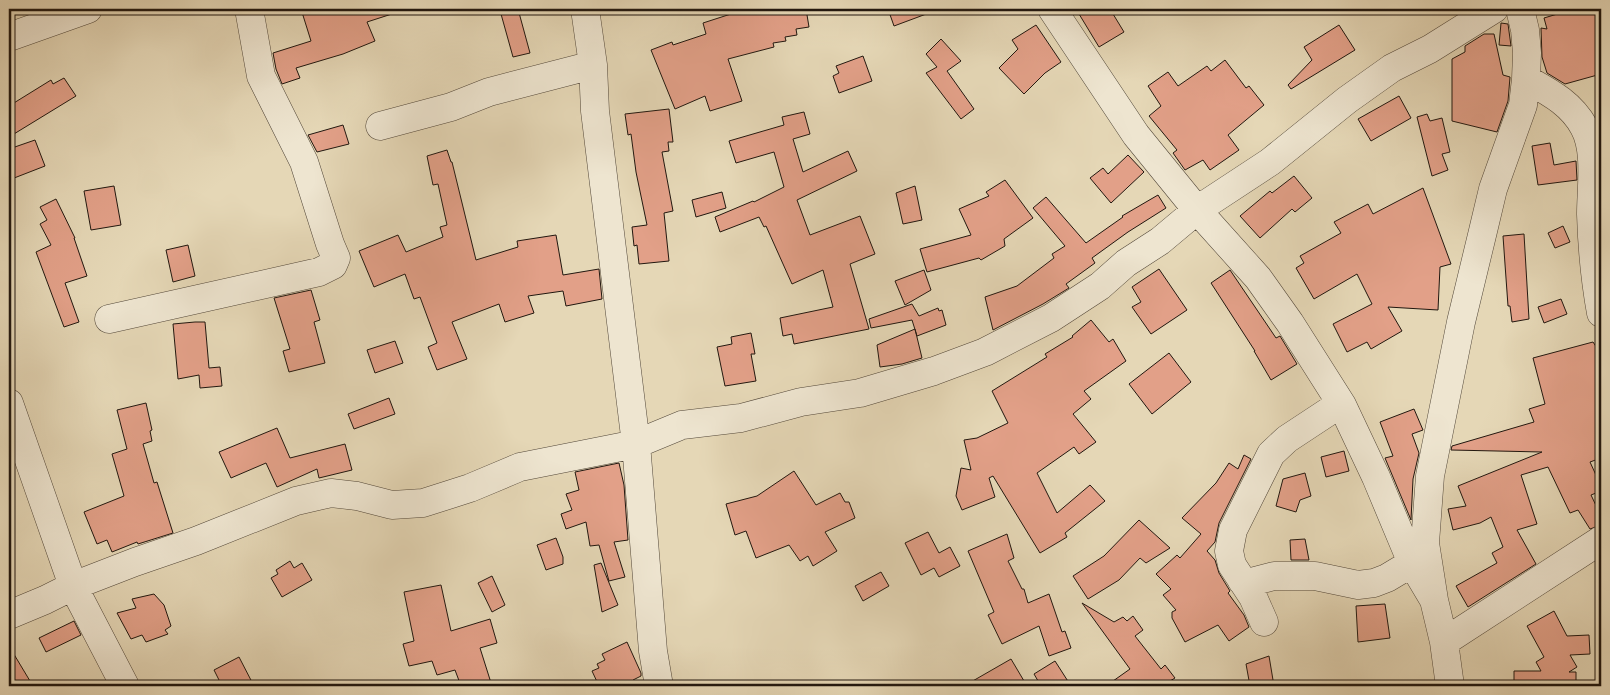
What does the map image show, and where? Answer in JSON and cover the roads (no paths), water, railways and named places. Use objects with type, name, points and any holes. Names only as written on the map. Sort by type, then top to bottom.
[{"type":"street","points":[[9,37],[88,9]]},
{"type":"street","points":[[109,319],[318,272],[333,265],[336,258],[304,162],[261,76],[249,9]]},
{"type":"street","points":[[585,9],[593,65],[595,111],[636,444],[650,624],[659,686]]},
{"type":"street","points":[[1052,9],[1136,135],[1197,210],[1272,297],[1342,405],[1376,477],[1412,563],[1434,600]]},
{"type":"street","points":[[9,615],[72,586],[296,502],[331,493],[357,496],[392,505],[423,503],[470,488],[520,467],[636,444],[682,426],[741,418],[801,402],[860,393],[934,371],[985,352],[1051,318],[1100,286],[1126,263],[1160,241],[1197,210],[1270,162],[1347,100],[1392,68],[1430,49],[1494,9]]},
{"type":"street","points":[[1450,686],[1444,642],[1434,600],[1425,543],[1430,476],[1461,322],[1482,231],[1493,189],[1523,105],[1526,79],[1525,30],[1520,9]]},
{"type":"street","points":[[380,126],[451,107],[489,92],[593,65]]},
{"type":"street","points":[[1526,79],[1559,98],[1574,112],[1585,129],[1592,153],[1592,239],[1601,313]]},
{"type":"street","points":[[9,403],[72,586],[125,686]]},
{"type":"street","points":[[1264,622],[1253,597],[1232,565],[1229,550],[1233,530],[1271,454],[1288,439],[1330,410],[1342,405]]},
{"type":"street","points":[[1444,642],[1601,540]]},
{"type":"street","points":[[1242,581],[1251,582],[1274,576],[1315,576],[1358,585],[1374,583],[1412,563]]}]
